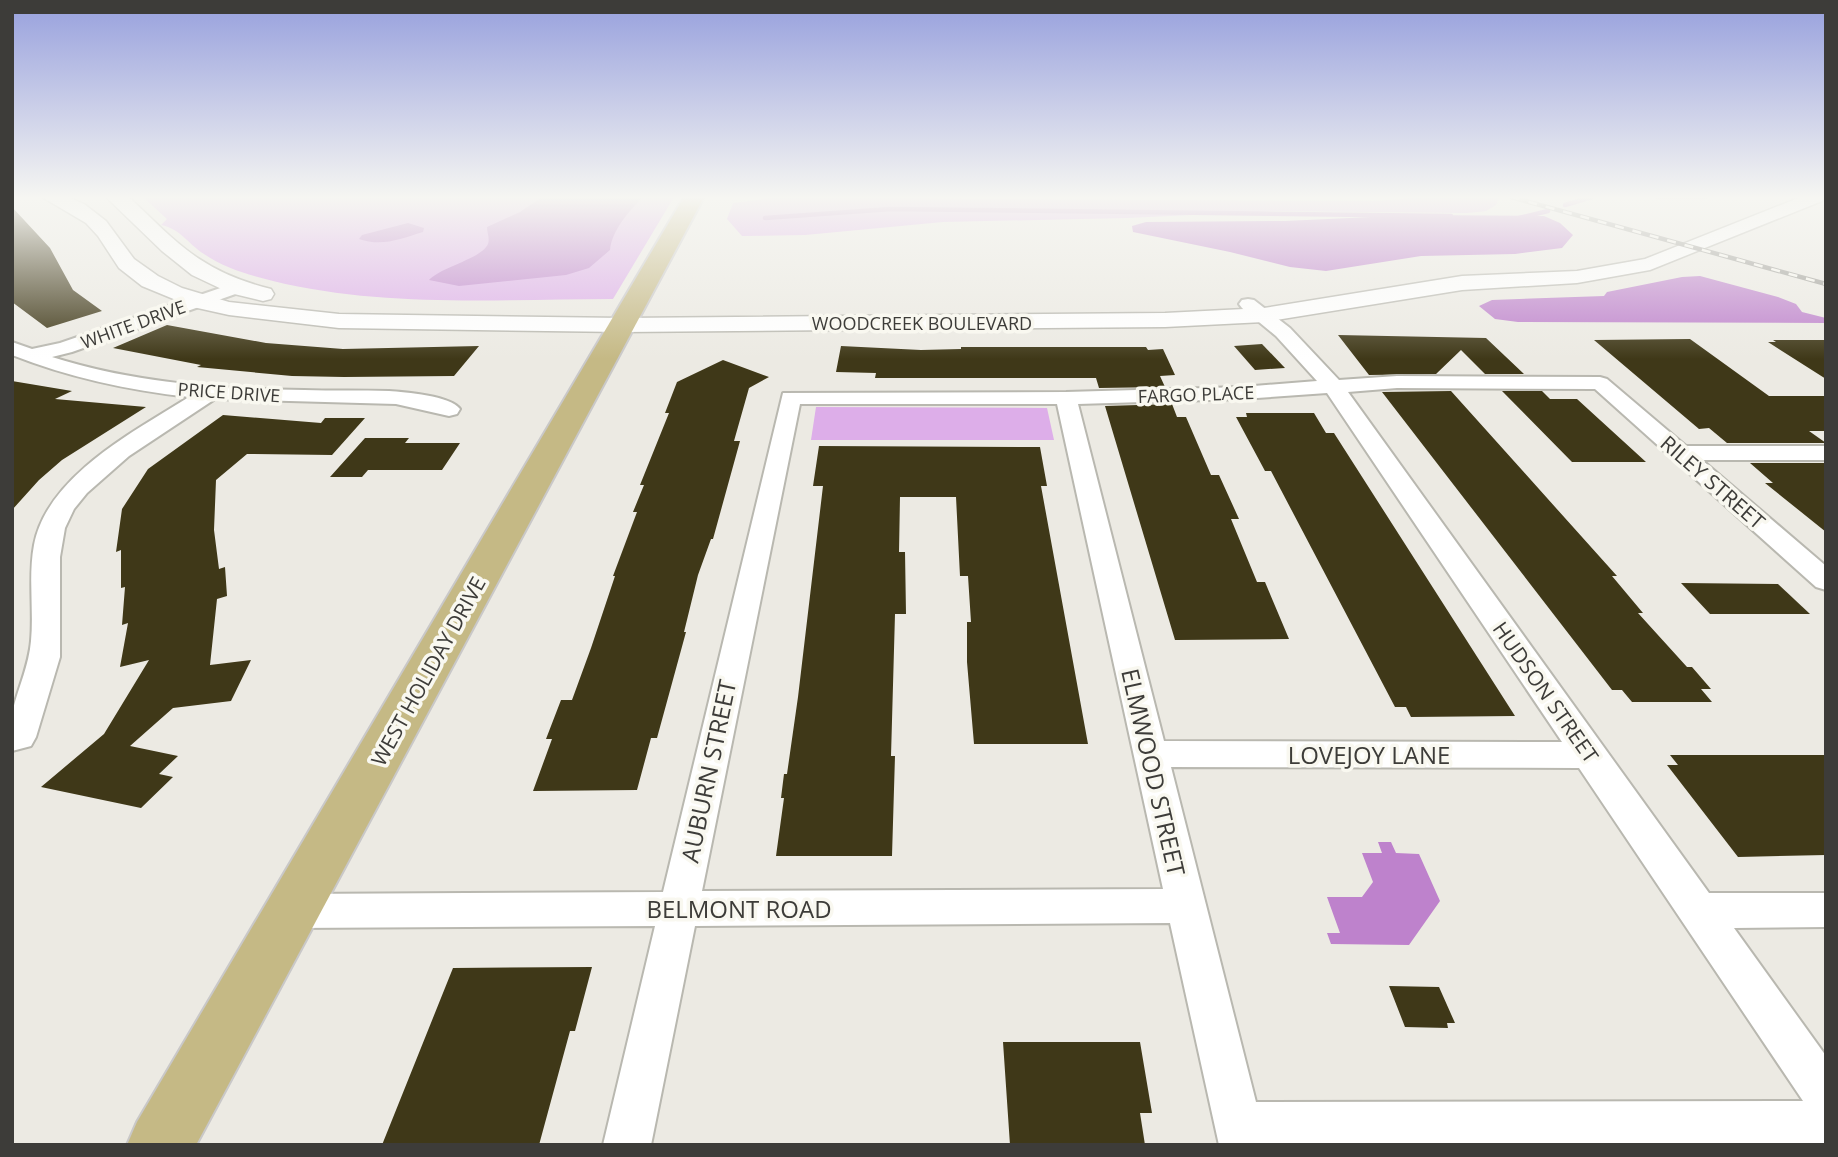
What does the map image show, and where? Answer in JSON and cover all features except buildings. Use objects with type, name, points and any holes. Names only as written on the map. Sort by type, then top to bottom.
[{"type":"main road","name":"WEST HOLIDAY DRIVE","points":[[160,1145],[664,251]]},
{"type":"street","points":[[119,252],[125,251]]},
{"type":"street","name":"WOODCREEK BOULEVARD","points":[[172,251],[192,268],[227,285],[295,299],[628,317]]},
{"type":"street","name":"WOODCREEK BOULEVARD","points":[[1256,309],[1458,271],[1535,269],[1597,262],[1632,251]]},
{"type":"street","name":"WOODCREEK BOULEVARD","points":[[119,252],[128,265],[163,289],[189,298],[295,318],[339,321],[628,317],[1165,320],[1462,283],[1577,277],[1625,271],[1682,251]]},
{"type":"street","name":"WHITE DRIVE","points":[[18,355],[65,348],[227,285]]},
{"type":"street","name":"HUDSON STREET","points":[[1256,309],[1283,332],[1333,386],[1826,1095]]},
{"type":"street","name":"PRICE DRIVE","points":[[18,355],[124,381],[212,392],[307,397],[415,398],[449,408]]},
{"type":"street","name":"FARGO PLACE","points":[[791,398],[1066,398],[1215,394],[1409,382],[1600,383]]},
{"type":"street","name":"RILEY STREET","points":[[1600,383],[1826,581]]},
{"type":"street","points":[[15,738],[43,664],[46,645],[47,555],[52,528],[62,507],[102,466],[212,392]]},
{"type":"street","name":"AUBURN STREET","points":[[627,1145],[791,398]]},
{"type":"street","name":"ELMWOOD STREET","points":[[1066,398],[1241,1135]]},
{"type":"street","points":[[1679,453],[1826,453]]},
{"type":"street","name":"LOVEJOY LANE","points":[[1150,754],[1589,755]]},
{"type":"street","name":"BELMONT ROAD","points":[[292,911],[1185,906]]},
{"type":"street","points":[[1698,911],[1826,910]]},
{"type":"street","points":[[1241,1135],[1826,1125]]},
{"type":"shaded area","points":[[200,251],[642,251],[613,299],[442,300],[357,295],[273,281],[246,274]]},
{"type":"shaded area","points":[[482,251],[609,251],[589,268],[566,275],[459,286],[429,280]]},
{"type":"shaded area","points":[[1225,251],[1539,251],[1421,256],[1326,271],[1290,267]]},
{"type":"shaded area","points":[[1700,276],[1778,297],[1796,304],[1802,312],[1826,318],[1826,323],[1518,322],[1495,319],[1479,306],[1492,300],[1604,296],[1607,292]]},
{"type":"shaded area","points":[[816,407],[1047,408],[1054,440],[811,440]]},
{"type":"shaded area","points":[[1378,842],[1391,842],[1396,853],[1419,854],[1440,901],[1409,945],[1331,944],[1327,933],[1340,933],[1327,897],[1362,897],[1373,882],[1362,853],[1382,853]]},
{"type":"railway","points":[[1706,251],[1826,284]]}]
